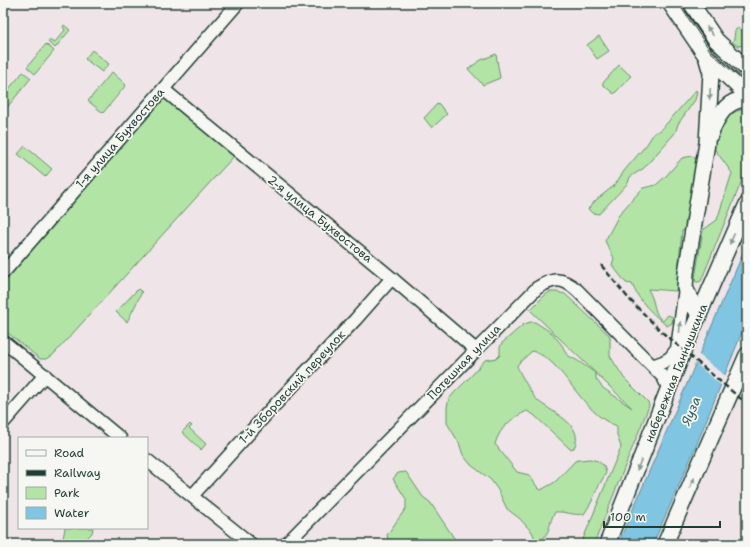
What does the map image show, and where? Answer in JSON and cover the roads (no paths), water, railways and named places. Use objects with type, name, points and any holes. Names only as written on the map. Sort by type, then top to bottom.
[{"type":"main road","points":[[670,3],[706,56],[747,95]]},
{"type":"main road","points":[[691,3],[710,31],[726,50],[747,69]]},
{"type":"main road","points":[[726,50],[741,54],[747,52]]},
{"type":"main road","points":[[699,316],[685,288],[686,273],[707,144],[711,74],[706,56]]},
{"type":"main road","points":[[707,144],[716,123],[724,110],[737,100],[747,100]]},
{"type":"main road","name":"набережная Ганнушкина","points":[[607,544],[716,274],[747,204]]},
{"type":"main road","points":[[686,273],[688,282],[691,286],[696,288],[700,288],[705,285],[716,274]]},
{"type":"main road","points":[[665,544],[747,355]]},
{"type":"street","name":"1-я улица Бухвостова","points":[[3,273],[238,3]]},
{"type":"street","name":"2-я улица Бухвостова","points":[[163,89],[392,278],[476,350]]},
{"type":"street","name":"1-й Зборовский переулок","points":[[192,496],[392,278]]},
{"type":"street","name":"Потешная улица","points":[[286,544],[537,288],[548,281],[558,280],[568,283],[577,290],[666,380],[669,389]]},
{"type":"street","points":[[652,366],[670,358],[678,349],[685,288]]},
{"type":"street","points":[[3,341],[119,437]]},
{"type":"street","points":[[652,366],[664,367],[681,359]]},
{"type":"street","points":[[3,423],[45,375]]},
{"type":"street","points":[[148,461],[251,544]]},
{"type":"water","name":"Яуза","points":[[747,244],[747,320],[694,451],[653,544],[618,544]]},
{"type":"tram line","points":[[678,3],[711,52],[747,85]]},
{"type":"railway","points":[[601,265],[629,299],[663,333],[747,404]]}]
